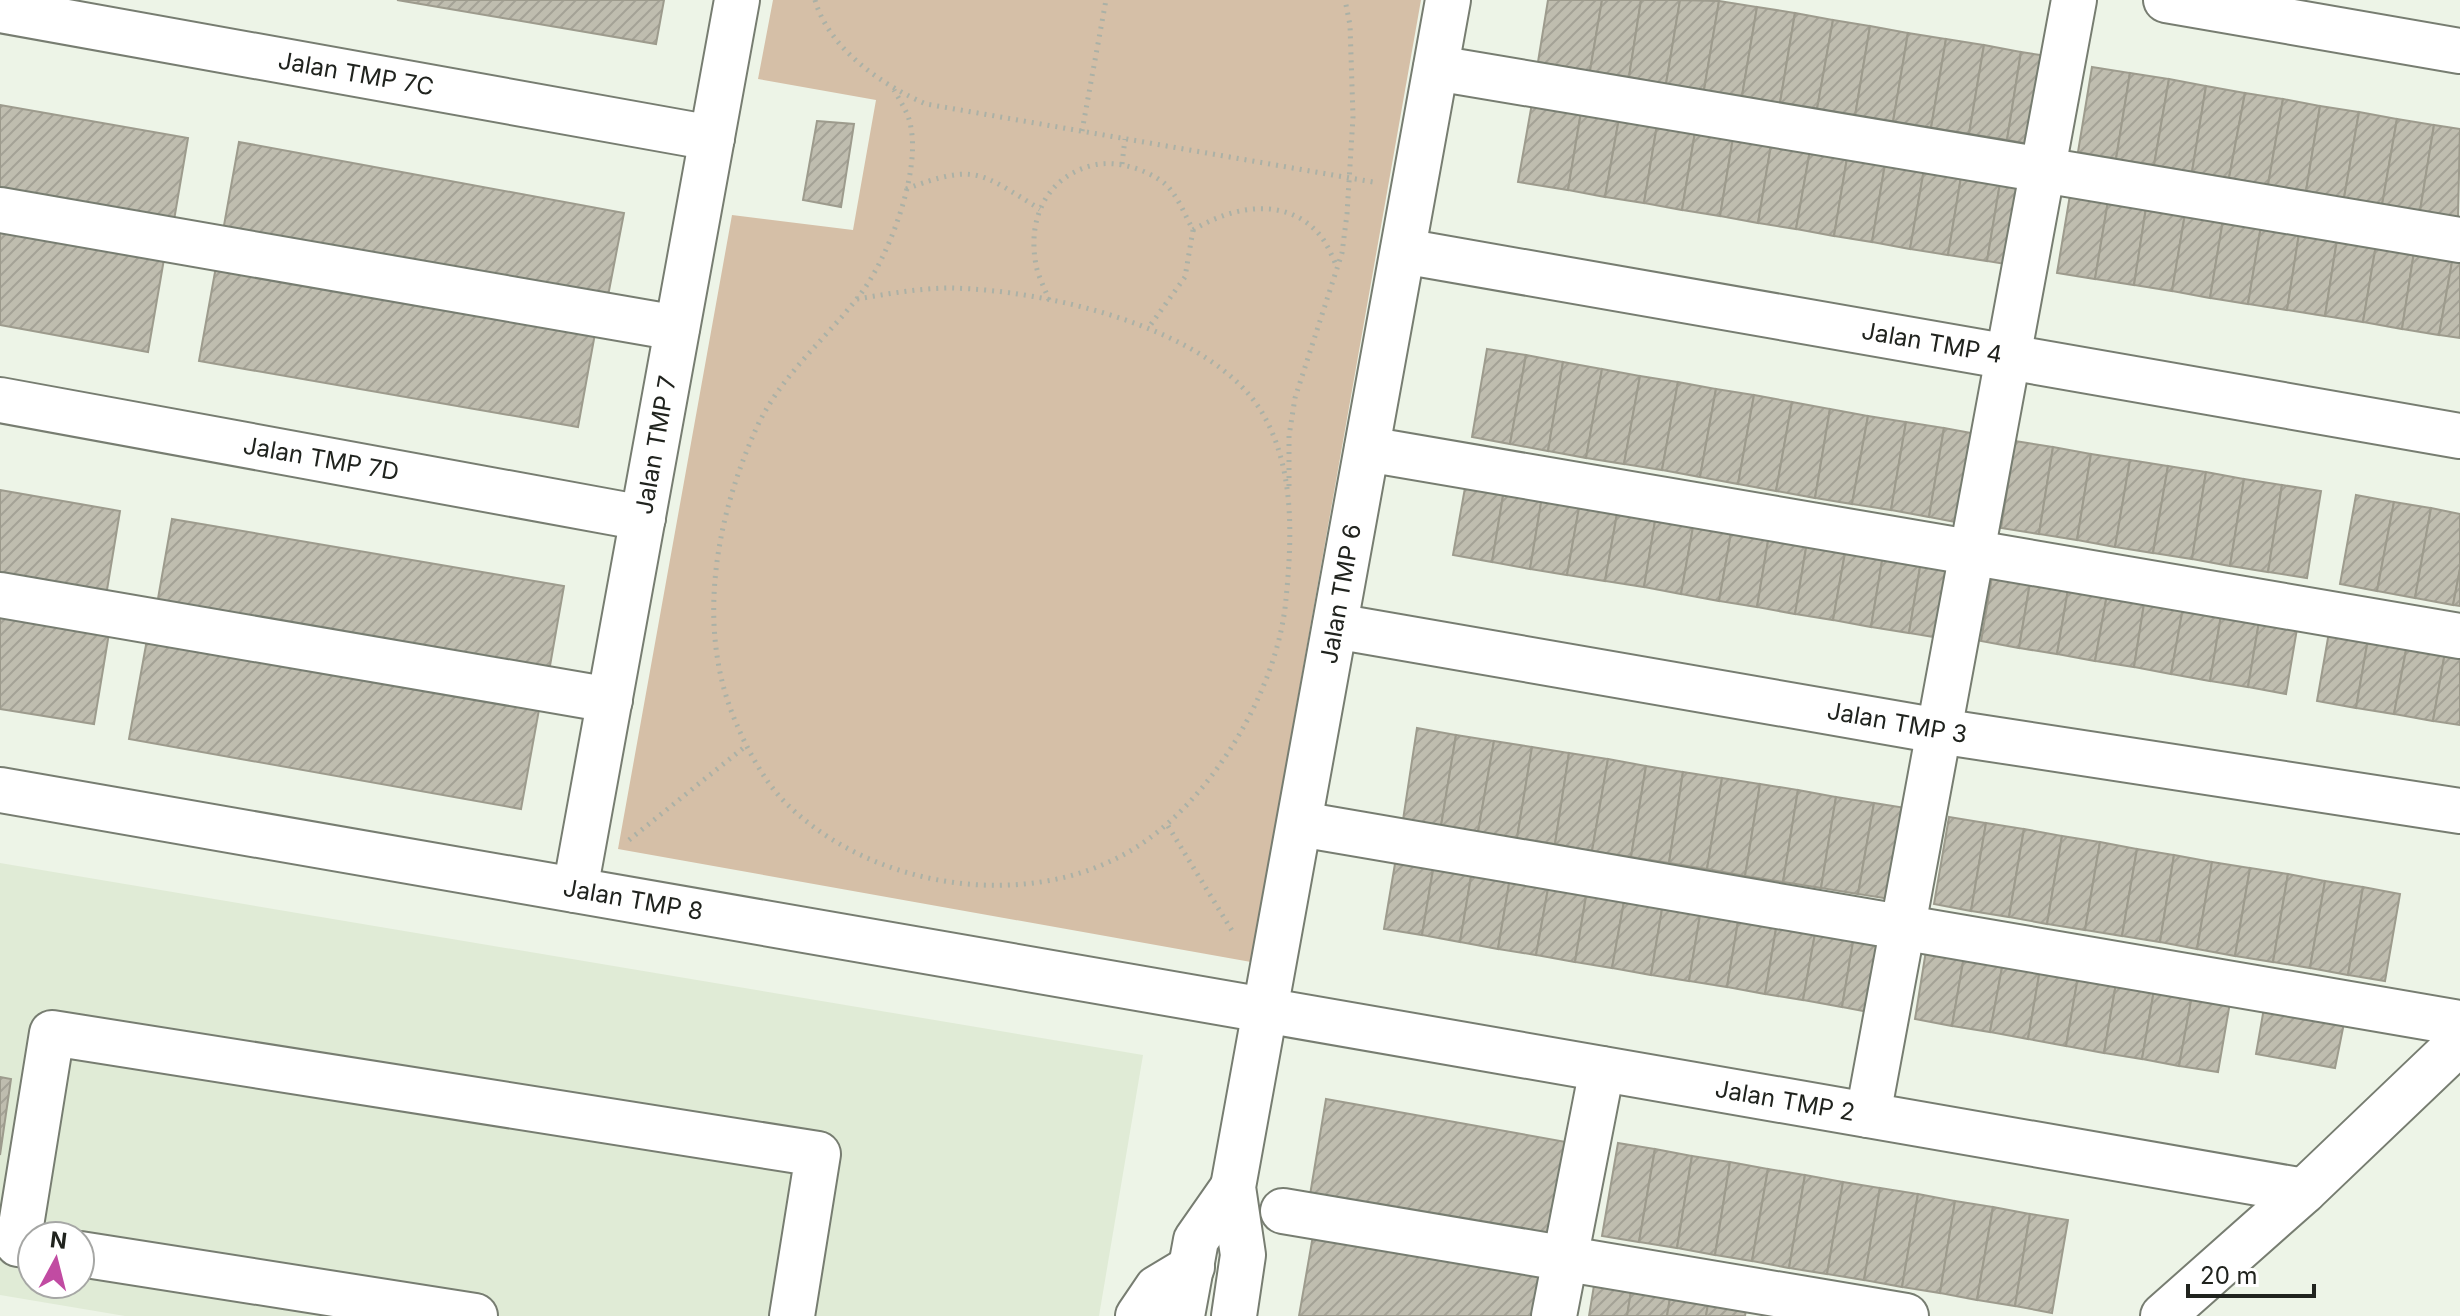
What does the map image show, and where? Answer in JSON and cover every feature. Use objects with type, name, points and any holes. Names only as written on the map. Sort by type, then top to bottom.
[{"type":"street","name":"Jalan TMP 7","points":[[575,890],[737,0]]},
{"type":"street","name":"Jalan TMP 6","points":[[1234,1316],[1243,1255],[1233,1187],[1448,0]]},
{"type":"street","points":[[1868,1115],[2074,0]]},
{"type":"street","points":[[2166,0],[2460,51]]},
{"type":"street","name":"Jalan TMP 7C","points":[[0,10],[712,138]]},
{"type":"street","points":[[1436,68],[2460,240]]},
{"type":"street","points":[[0,210],[677,328]]},
{"type":"street","name":"Jalan TMP 4","points":[[1403,251],[2460,436]]},
{"type":"street","name":"Jalan TMP 7D","points":[[0,400],[643,518]]},
{"type":"street","points":[[1367,449],[2460,636]]},
{"type":"street","points":[[0,595],[610,700]]},
{"type":"street","name":"Jalan TMP 3","points":[[1335,626],[1939,731],[2460,811]]},
{"type":"street","name":"Jalan TMP 8","points":[[0,790],[575,890],[1269,998]]},
{"type":"street","points":[[1300,824],[2460,1023]]},
{"type":"street","name":"Jalan TMP 2","points":[[1269,998],[1602,1069],[2304,1191]]},
{"type":"street","points":[[22,1220],[52,1033],[818,1154],[792,1316]]},
{"type":"street","points":[[2163,1316],[2304,1191],[2460,1042]]},
{"type":"street","points":[[1554,1316],[1602,1069]]},
{"type":"street","name":"Jalan TMP 6","points":[[1182,1316],[1196,1240],[1233,1187]]},
{"type":"street","points":[[1283,1211],[1906,1316]]},
{"type":"street","points":[[96,1257],[475,1316]]},
{"type":"street","points":[[1138,1316],[1141,1307],[1157,1288],[1192,1267]]},
{"type":"path","points":[[815,0],[825,24],[838,41],[894,90],[907,111],[913,134],[906,189],[880,266],[857,299],[787,378],[764,415],[728,513],[712,593],[715,634],[735,723],[778,795],[816,830],[855,853],[890,869],[942,879],[1040,884],[1081,873],[1127,853],[1168,826],[1202,791],[1228,755],[1272,660],[1285,613],[1289,436],[1295,398],[1342,253],[1349,178],[1352,76],[1345,0]]},
{"type":"path","points":[[1082,131],[1106,0]]},
{"type":"path","points":[[894,90],[926,104],[1414,189]]},
{"type":"path","points":[[1122,164],[1125,139]]},
{"type":"path","points":[[1049,300],[1036,265],[1040,209],[1055,183],[1077,169],[1105,163],[1122,164],[1165,183],[1193,230],[1185,277],[1149,327]]},
{"type":"path","points":[[906,189],[948,174],[972,173],[994,181],[1040,209]]},
{"type":"path","points":[[1193,230],[1217,216],[1274,208],[1307,221],[1322,236],[1337,267]]},
{"type":"path","points":[[857,299],[917,289],[956,288],[1049,300],[1149,327],[1197,350],[1262,411],[1279,450],[1289,499]]},
{"type":"path","points":[[575,890],[618,849],[747,745]]},
{"type":"path","points":[[1168,826],[1251,962],[1269,998]]},
{"type":"shaded area","points":[[773,0],[1421,0],[1251,962],[618,849],[732,215],[853,230],[876,100],[758,79]]},
{"type":"shaded area","points":[[0,863],[1143,1055],[1099,1316],[125,1316],[30,1300],[96,1300],[96,1220],[16,1220],[16,1298],[0,1295]]},
{"type":"building","points":[[397,0],[664,0],[656,44]]},
{"type":"building","points":[[1548,0],[1602,0],[1590,71],[1538,62]]},
{"type":"building","points":[[1602,0],[1641,0],[1629,77],[1590,71]]},
{"type":"building","points":[[1641,0],[1680,0],[1666,84],[1629,77]]},
{"type":"building","points":[[1680,0],[1719,1],[1704,90],[1666,84]]},
{"type":"building","points":[[1719,1],[1757,7],[1742,96],[1704,90]]},
{"type":"building","points":[[1757,7],[1795,13],[1780,103],[1742,96]]},
{"type":"building","points":[[1795,13],[1833,20],[1817,109],[1780,103]]},
{"type":"building","points":[[1833,20],[1870,26],[1855,116],[1817,109]]},
{"type":"building","points":[[1870,26],[1908,33],[1893,122],[1855,116]]},
{"type":"building","points":[[1908,33],[1946,39],[1931,128],[1893,122]]},
{"type":"building","points":[[1946,39],[1984,45],[1969,134],[1931,128]]},
{"type":"building","points":[[1984,45],[2021,52],[2007,140],[1969,134]]},
{"type":"building","points":[[2021,52],[2060,58],[2045,147],[2007,140]]},
{"type":"building","points":[[2092,67],[2130,73],[2116,159],[2078,152]]},
{"type":"building","points":[[2130,73],[2169,79],[2154,165],[2116,159]]},
{"type":"building","points":[[2169,79],[2206,86],[2192,172],[2154,165]]},
{"type":"building","points":[[2206,86],[2245,93],[2229,178],[2192,172]]},
{"type":"building","points":[[1534,92],[1583,100],[1568,190],[1518,182]]},
{"type":"building","points":[[2245,93],[2283,99],[2268,185],[2229,178]]},
{"type":"building","points":[[2283,99],[2320,106],[2306,191],[2268,185]]},
{"type":"building","points":[[1583,100],[1621,107],[1605,197],[1568,190]]},
{"type":"building","points":[[0,105],[188,138],[173,226],[0,196]]},
{"type":"building","points":[[2320,106],[2359,112],[2344,198],[2306,191]]},
{"type":"building","points":[[1621,107],[1659,113],[1644,203],[1605,197]]},
{"type":"building","points":[[2359,112],[2397,119],[2382,205],[2344,198]]},
{"type":"building","points":[[1659,113],[1697,120],[1682,210],[1644,203]]},
{"type":"building","points":[[2397,119],[2434,125],[2420,211],[2382,205]]},
{"type":"building","points":[[1697,120],[1735,126],[1720,216],[1682,210]]},
{"type":"building","points":[[817,121],[854,124],[841,207],[803,200]]},
{"type":"building","points":[[2434,125],[2460,129],[2458,217],[2420,211]]},
{"type":"building","points":[[1735,126],[1773,133],[1758,223],[1720,216]]},
{"type":"building","points":[[1773,133],[1812,139],[1796,229],[1758,223]]},
{"type":"building","points":[[1812,139],[1849,146],[1834,236],[1796,229]]},
{"type":"building","points":[[239,142],[624,213],[607,301],[223,231]]},
{"type":"building","points":[[1849,146],[1887,152],[1872,242],[1834,236]]},
{"type":"building","points":[[1887,152],[1926,158],[1910,249],[1872,242]]},
{"type":"building","points":[[1926,158],[1963,165],[1948,255],[1910,249]]},
{"type":"building","points":[[1963,165],[2002,171],[1987,261],[1948,255]]},
{"type":"building","points":[[2002,171],[2040,178],[2024,267],[1987,261]]},
{"type":"building","points":[[2072,183],[2110,189],[2095,279],[2057,273]]},
{"type":"building","points":[[2110,189],[2148,195],[2134,285],[2095,279]]},
{"type":"building","points":[[2148,195],[2187,202],[2172,291],[2134,285]]},
{"type":"building","points":[[2187,202],[2225,208],[2210,298],[2172,291]]},
{"type":"building","points":[[2225,208],[2263,214],[2248,304],[2210,298]]},
{"type":"building","points":[[2263,214],[2301,221],[2287,310],[2248,304]]},
{"type":"building","points":[[2301,221],[2339,227],[2325,316],[2287,310]]},
{"type":"building","points":[[2339,227],[2378,233],[2363,322],[2325,316]]},
{"type":"building","points":[[0,229],[164,259],[148,352],[0,325]]},
{"type":"building","points":[[2378,233],[2416,239],[2402,329],[2363,322]]},
{"type":"building","points":[[2416,239],[2455,245],[2439,335],[2402,329]]},
{"type":"building","points":[[2455,245],[2460,246],[2460,338],[2439,335]]},
{"type":"building","points":[[217,261],[596,328],[578,427],[199,361]]},
{"type":"building","points":[[1487,349],[1526,355],[1510,444],[1472,437]]},
{"type":"building","points":[[1526,355],[1563,362],[1548,451],[1510,444]]},
{"type":"building","points":[[1563,362],[1602,369],[1586,458],[1548,451]]},
{"type":"building","points":[[1602,369],[1640,376],[1624,464],[1586,458]]},
{"type":"building","points":[[1640,376],[1678,382],[1662,470],[1624,464]]},
{"type":"building","points":[[1678,382],[1716,389],[1700,477],[1662,470]]},
{"type":"building","points":[[1716,389],[1754,395],[1738,484],[1700,477]]},
{"type":"building","points":[[1754,395],[1792,402],[1776,491],[1738,484]]},
{"type":"building","points":[[1792,402],[1830,409],[1815,498],[1776,491]]},
{"type":"building","points":[[1830,409],[1868,416],[1852,504],[1815,498]]},
{"type":"building","points":[[1868,416],[1906,422],[1891,510],[1852,504]]},
{"type":"building","points":[[1906,422],[1944,428],[1929,517],[1891,510]]},
{"type":"building","points":[[1944,428],[1982,435],[1966,524],[1929,517]]},
{"type":"building","points":[[2015,441],[2053,447],[2039,534],[2001,528]]},
{"type":"building","points":[[2053,447],[2091,454],[2077,540],[2039,534]]},
{"type":"building","points":[[2091,454],[2130,460],[2115,547],[2077,540]]},
{"type":"building","points":[[2130,460],[2168,466],[2153,553],[2115,547]]},
{"type":"building","points":[[2168,466],[2206,472],[2192,559],[2153,553]]},
{"type":"building","points":[[1468,471],[1506,478],[1492,562],[1453,555]]},
{"type":"building","points":[[2206,472],[2244,479],[2230,566],[2192,559]]},
{"type":"building","points":[[1506,478],[1544,485],[1530,569],[1492,562]]},
{"type":"building","points":[[2244,479],[2282,485],[2268,572],[2230,566]]},
{"type":"building","points":[[1544,485],[1582,491],[1567,575],[1530,569]]},
{"type":"building","points":[[2282,485],[2321,491],[2307,578],[2268,572]]},
{"type":"building","points":[[0,490],[120,511],[105,602],[0,584]]},
{"type":"building","points":[[1582,491],[1620,497],[1605,581],[1567,575]]},
{"type":"building","points":[[2356,495],[2394,502],[2377,591],[2340,584]]},
{"type":"building","points":[[1620,497],[1658,503],[1644,587],[1605,581]]},
{"type":"building","points":[[2394,502],[2431,508],[2415,598],[2377,591]]},
{"type":"building","points":[[1658,503],[1696,510],[1681,594],[1644,587]]},
{"type":"building","points":[[2431,508],[2460,514],[2460,569],[2453,605],[2415,598]]},
{"type":"building","points":[[1696,510],[1734,516],[1719,601],[1681,594]]},
{"type":"building","points":[[1734,516],[1771,523],[1757,607],[1719,601]]},
{"type":"building","points":[[172,519],[564,586],[548,677],[156,610]]},
{"type":"building","points":[[1771,523],[1809,530],[1795,614],[1757,607]]},
{"type":"building","points":[[1809,530],[1848,536],[1833,620],[1795,614]]},
{"type":"building","points":[[1848,536],[1885,543],[1871,627],[1833,620]]},
{"type":"building","points":[[1885,543],[1923,549],[1909,633],[1871,627]]},
{"type":"building","points":[[1923,549],[1961,555],[1946,639],[1909,633]]},
{"type":"building","points":[[1995,559],[2033,565],[2019,648],[1981,641]]},
{"type":"building","points":[[2033,565],[2071,572],[2057,654],[2019,648]]},
{"type":"building","points":[[2460,569],[2460,606],[2453,605]]},
{"type":"building","points":[[2071,572],[2110,578],[2095,661],[2057,654]]},
{"type":"building","points":[[2110,578],[2147,585],[2134,667],[2095,661]]},
{"type":"building","points":[[2147,585],[2186,591],[2171,674],[2134,667]]},
{"type":"building","points":[[2186,591],[2224,598],[2210,681],[2171,674]]},
{"type":"building","points":[[2224,598],[2262,604],[2248,687],[2210,681]]},
{"type":"building","points":[[2262,604],[2300,611],[2286,694],[2248,687]]},
{"type":"building","points":[[0,609],[110,627],[94,724],[0,709]]},
{"type":"building","points":[[2332,615],[2371,622],[2356,708],[2317,701]]},
{"type":"building","points":[[2371,622],[2410,629],[2394,714],[2356,708]]},
{"type":"building","points":[[2410,629],[2448,635],[2433,721],[2394,714]]},
{"type":"building","points":[[148,634],[540,704],[521,809],[129,739]]},
{"type":"building","points":[[2448,635],[2460,637],[2460,725],[2433,721]]},
{"type":"building","points":[[1417,728],[1456,735],[1441,826],[1403,820]]},
{"type":"building","points":[[1456,735],[1494,741],[1478,832],[1441,826]]},
{"type":"building","points":[[1494,741],[1532,747],[1517,838],[1478,832]]},
{"type":"building","points":[[1532,747],[1569,753],[1555,844],[1517,838]]},
{"type":"building","points":[[1569,753],[1608,759],[1592,851],[1555,844]]},
{"type":"building","points":[[1608,759],[1646,766],[1631,857],[1592,851]]},
{"type":"building","points":[[1646,766],[1683,772],[1669,863],[1631,857]]},
{"type":"building","points":[[1683,772],[1722,778],[1707,869],[1669,863]]},
{"type":"building","points":[[1722,778],[1760,784],[1745,876],[1707,869]]},
{"type":"building","points":[[1760,784],[1798,790],[1783,882],[1745,876]]},
{"type":"building","points":[[1798,790],[1836,797],[1821,888],[1783,882]]},
{"type":"building","points":[[1836,797],[1874,803],[1858,894],[1821,888]]},
{"type":"building","points":[[1874,803],[1912,809],[1897,900],[1858,894]]},
{"type":"building","points":[[1949,817],[1986,823],[1971,911],[1934,904]]},
{"type":"building","points":[[1986,823],[2024,829],[2009,917],[1971,911]]},
{"type":"building","points":[[2024,829],[2062,836],[2047,924],[2009,917]]},
{"type":"building","points":[[2062,836],[2100,842],[2085,930],[2047,924]]},
{"type":"building","points":[[2100,842],[2137,849],[2122,936],[2085,930]]},
{"type":"building","points":[[1398,846],[1436,852],[1422,935],[1384,929]]},
{"type":"building","points":[[2137,849],[2174,855],[2160,942],[2122,936]]},
{"type":"building","points":[[1436,852],[1474,859],[1460,942],[1422,935]]},
{"type":"building","points":[[2174,855],[2212,862],[2197,949],[2160,942]]},
{"type":"building","points":[[1474,859],[1512,866],[1498,949],[1460,942]]},
{"type":"building","points":[[2212,862],[2250,868],[2235,956],[2197,949]]},
{"type":"building","points":[[1512,866],[1551,872],[1536,955],[1498,949]]},
{"type":"building","points":[[2250,868],[2288,874],[2273,962],[2235,956]]},
{"type":"building","points":[[1551,872],[1589,878],[1575,962],[1536,955]]},
{"type":"building","points":[[2288,874],[2325,881],[2310,968],[2273,962]]},
{"type":"building","points":[[1589,878],[1627,885],[1612,968],[1575,962]]},
{"type":"building","points":[[2325,881],[2363,887],[2348,975],[2310,968]]},
{"type":"building","points":[[1627,885],[1665,891],[1651,975],[1612,968]]},
{"type":"building","points":[[2363,887],[2400,894],[2385,981],[2348,975]]},
{"type":"building","points":[[1665,891],[1703,897],[1689,981],[1651,975]]},
{"type":"building","points":[[1703,897],[1741,904],[1727,987],[1689,981]]},
{"type":"building","points":[[1741,904],[1779,911],[1765,994],[1727,987]]},
{"type":"building","points":[[1779,911],[1818,917],[1803,1000],[1765,994]]},
{"type":"building","points":[[1818,917],[1856,924],[1842,1007],[1803,1000]]},
{"type":"building","points":[[1856,924],[1894,931],[1879,1014],[1842,1007]]},
{"type":"building","points":[[1929,932],[1967,939],[1952,1026],[1915,1019]]},
{"type":"building","points":[[1967,939],[2006,946],[1990,1032],[1952,1026]]},
{"type":"building","points":[[2006,946],[2043,952],[2028,1039],[1990,1032]]},
{"type":"building","points":[[2043,952],[2081,959],[2066,1046],[2028,1039]]},
{"type":"building","points":[[2081,959],[2119,966],[2104,1053],[2066,1046]]},
{"type":"building","points":[[2119,966],[2157,973],[2142,1059],[2104,1053]]},
{"type":"building","points":[[2157,973],[2195,979],[2179,1066],[2142,1059]]},
{"type":"building","points":[[2195,979],[2233,985],[2218,1072],[2179,1066]]},
{"type":"building","points":[[2264,1008],[2344,1023],[2335,1068],[2256,1054]]},
{"type":"building","points":[[0,1077],[11,1079],[0,1155]]},
{"type":"building","points":[[1326,1099],[1566,1142],[1548,1237],[1310,1195]]},
{"type":"building","points":[[1618,1143],[1655,1149],[1639,1242],[1602,1236]]},
{"type":"building","points":[[1655,1149],[1692,1156],[1677,1248],[1639,1242]]},
{"type":"building","points":[[1692,1156],[1730,1162],[1715,1255],[1677,1248]]},
{"type":"building","points":[[1730,1162],[1768,1169],[1752,1261],[1715,1255]]},
{"type":"building","points":[[1768,1169],[1805,1175],[1789,1268],[1752,1261]]},
{"type":"building","points":[[1805,1175],[1843,1182],[1827,1274],[1789,1268]]},
{"type":"building","points":[[1843,1182],[1880,1188],[1864,1280],[1827,1274]]},
{"type":"building","points":[[1880,1188],[1918,1194],[1902,1287],[1864,1280]]},
{"type":"building","points":[[1918,1194],[1955,1201],[1940,1293],[1902,1287]]},
{"type":"building","points":[[1955,1201],[1993,1207],[1977,1300],[1940,1293]]},
{"type":"building","points":[[1993,1207],[2030,1214],[2015,1306],[1977,1300]]},
{"type":"building","points":[[2030,1214],[2068,1220],[2052,1313],[2015,1306]]},
{"type":"building","points":[[1315,1224],[1551,1264],[1542,1316],[1299,1316]]},
{"type":"building","points":[[1597,1267],[1634,1273],[1627,1316],[1589,1316]]},
{"type":"building","points":[[1634,1273],[1673,1280],[1667,1316],[1627,1316]]},
{"type":"building","points":[[1673,1280],[1711,1286],[1706,1316],[1667,1316]]},
{"type":"building","points":[[1711,1286],[1749,1292],[1745,1316],[1706,1316]]}]
